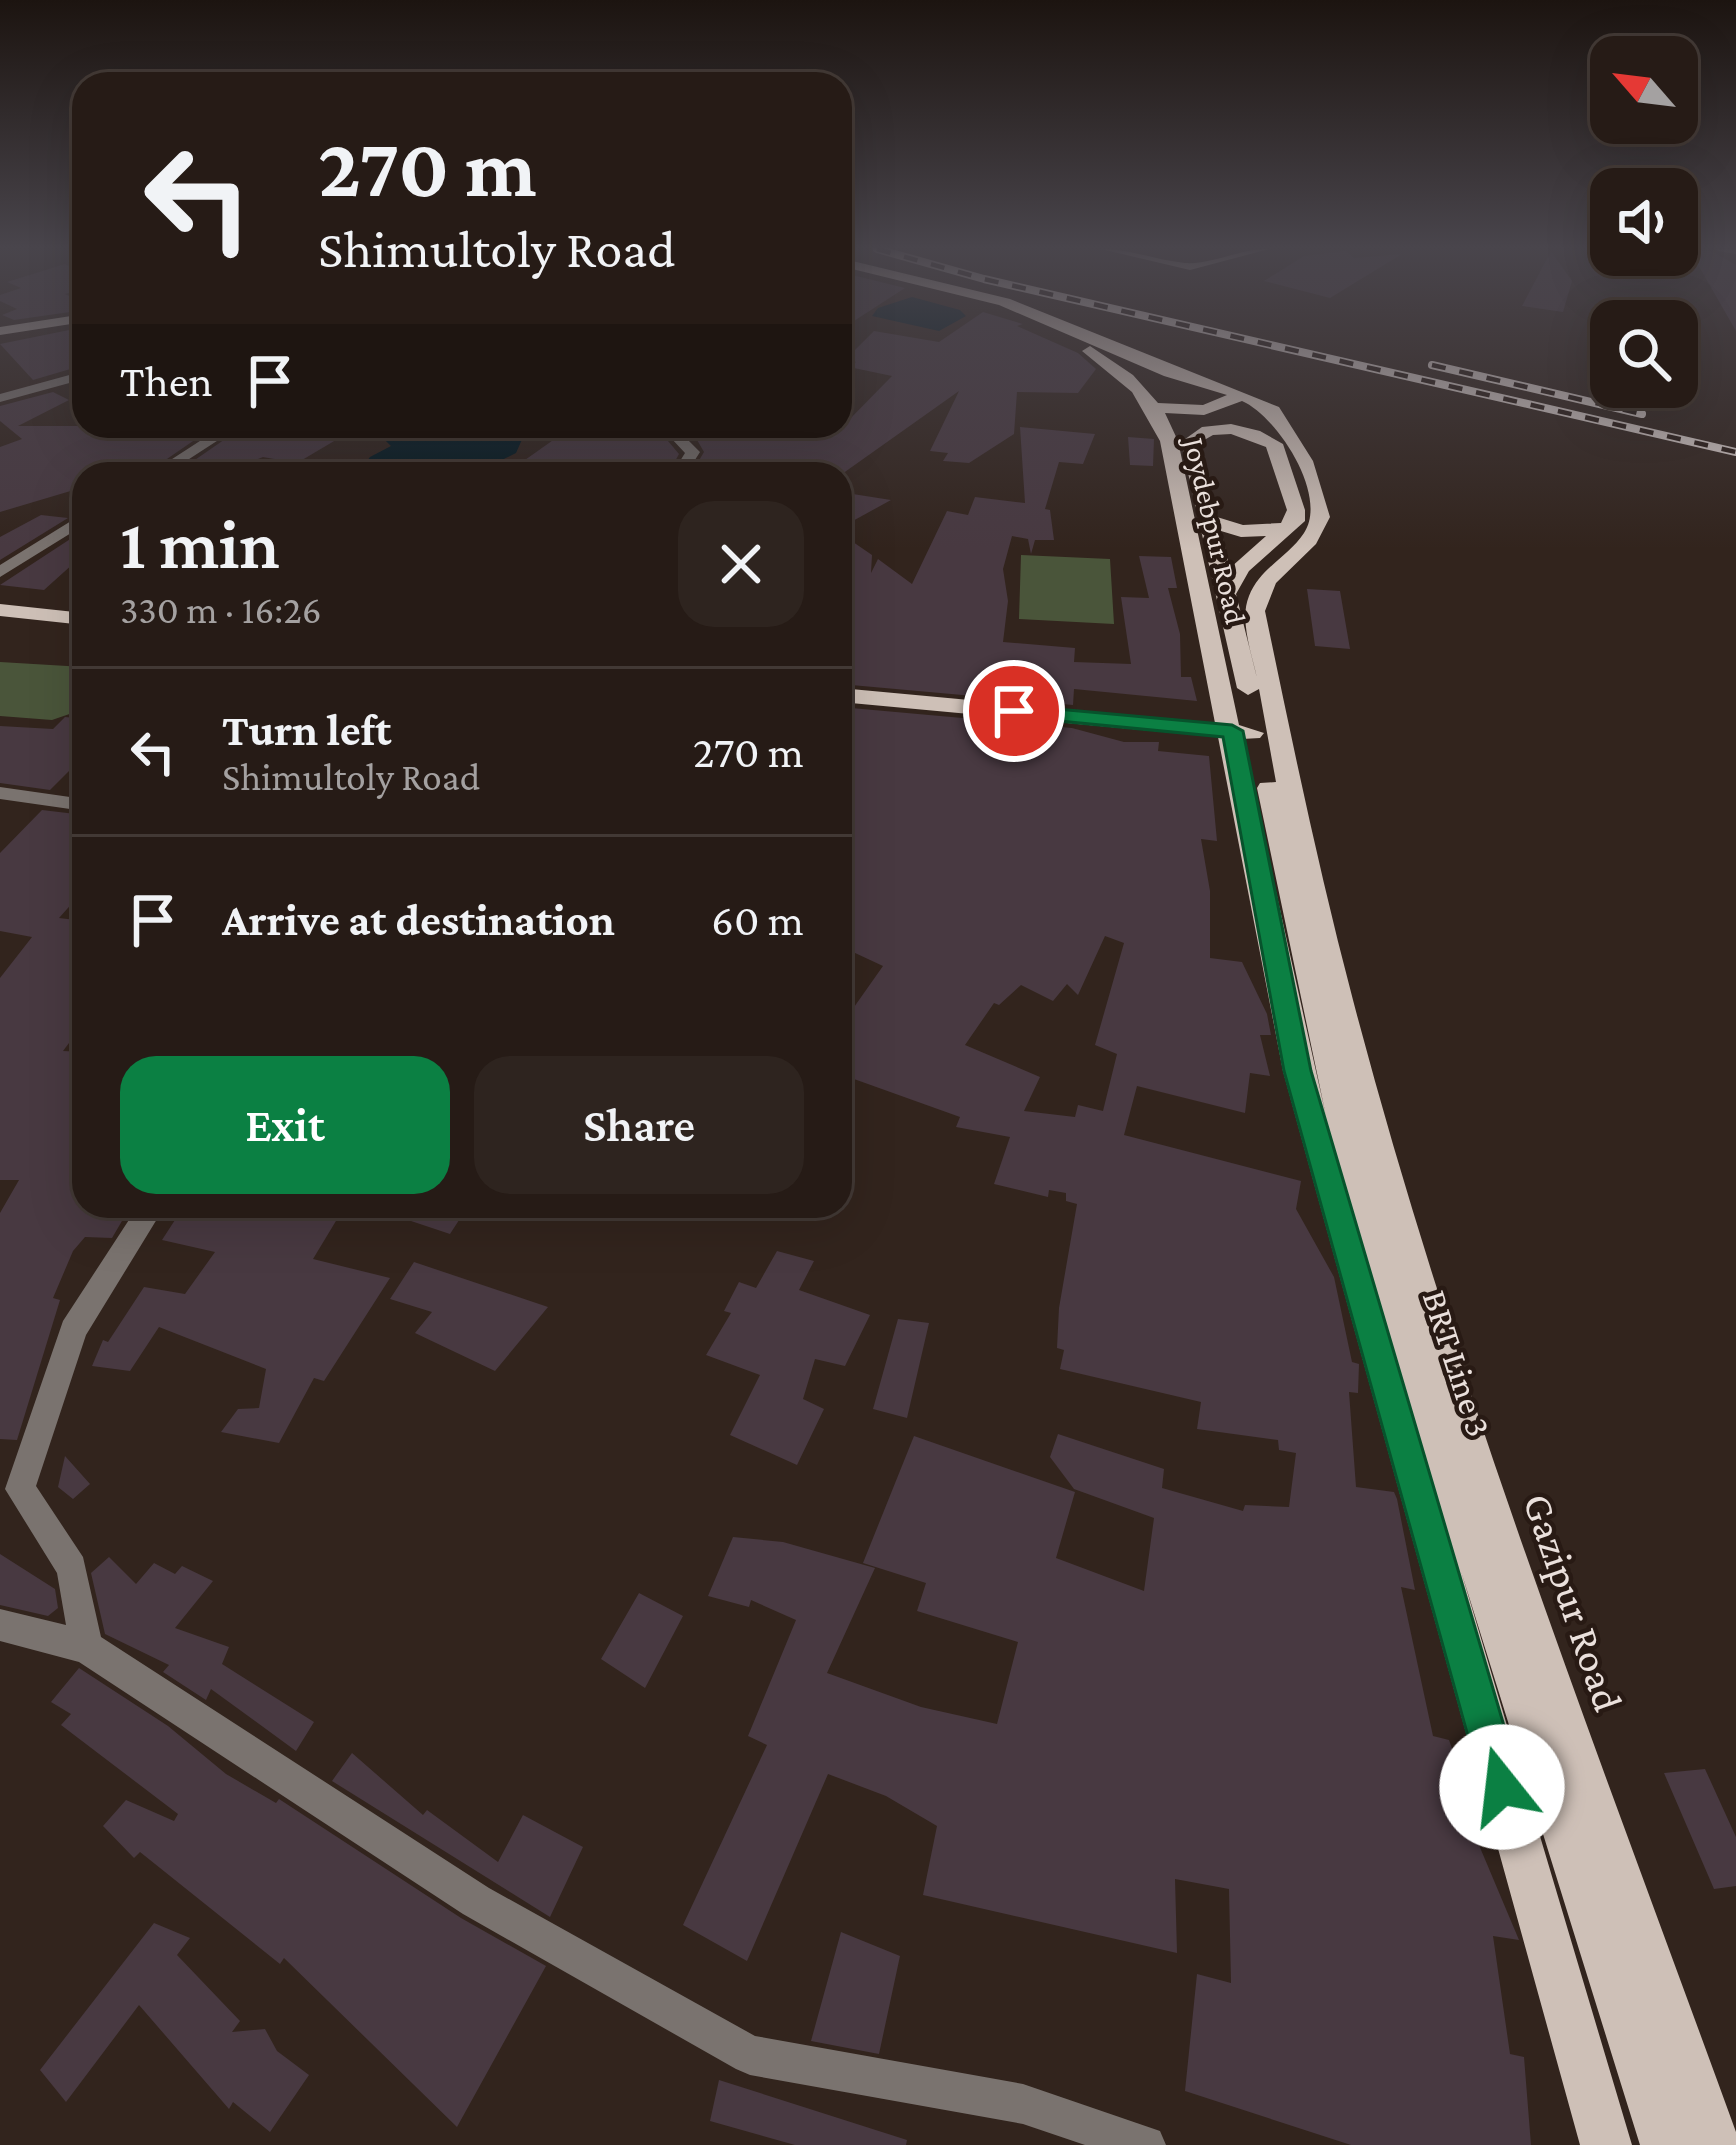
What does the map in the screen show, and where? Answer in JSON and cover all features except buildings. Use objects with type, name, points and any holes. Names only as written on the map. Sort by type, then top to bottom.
[{"type":"main road","name":"Joydebpur Road","points":[[1085,349],[1157,408],[1255,732]]},
{"type":"main road","name":"Joydebpur Road","points":[[1116,349],[1271,410],[1295,439],[1321,521],[1311,538],[1268,574],[1258,591],[1255,732]]},
{"type":"main road","points":[[1157,408],[1204,410],[1234,401],[1235,394]]},
{"type":"main road","points":[[1169,440],[1189,427],[1220,422],[1260,425],[1295,439]]},
{"type":"main road","name":"BRT Line 3","points":[[1286,529],[1295,521],[1297,510],[1274,444],[1226,429],[1207,430],[1190,442],[1229,590],[1255,732],[1330,1072],[1376,1244],[1666,2145]]},
{"type":"main road","points":[[1208,520],[1241,531],[1286,529]]},
{"type":"main road","points":[[1229,590],[1240,568],[1286,529]]},
{"type":"main road","points":[[0,610],[72,618]]},
{"type":"main road","points":[[852,696],[1255,732],[1298,1071],[1606,2145]]},
{"type":"main road","name":"Gazipur Road","points":[[1255,732],[1405,1240],[1714,2145]]},
{"type":"street","points":[[0,398],[72,378]]},
{"type":"street","points":[[175,462],[214,438]]},
{"type":"street","points":[[678,438],[693,452],[687,462]]},
{"type":"street","points":[[0,572],[72,526]]},
{"type":"street","points":[[0,793],[72,803]]},
{"type":"street","points":[[86,1647],[72,1568],[10,1492],[73,1330],[144,1218]]},
{"type":"street","points":[[0,1624],[86,1647],[476,1901],[750,2055],[1023,2104],[1146,2145]]},
{"type":"green space","points":[[1021,555],[1110,559],[1114,624],[1019,619]]},
{"type":"green space","points":[[0,662],[72,666],[72,713],[52,720],[0,716]]},
{"type":"water","points":[[383,438],[523,438],[516,453],[498,462],[366,462],[391,446]]},
{"type":"railway","points":[[1289,349],[1736,452]]},
{"type":"railway","points":[[1432,365],[1642,414]]},
{"type":"route","points":[[1014,711],[1232,731],[1298,1071],[1502,1787]]}]
